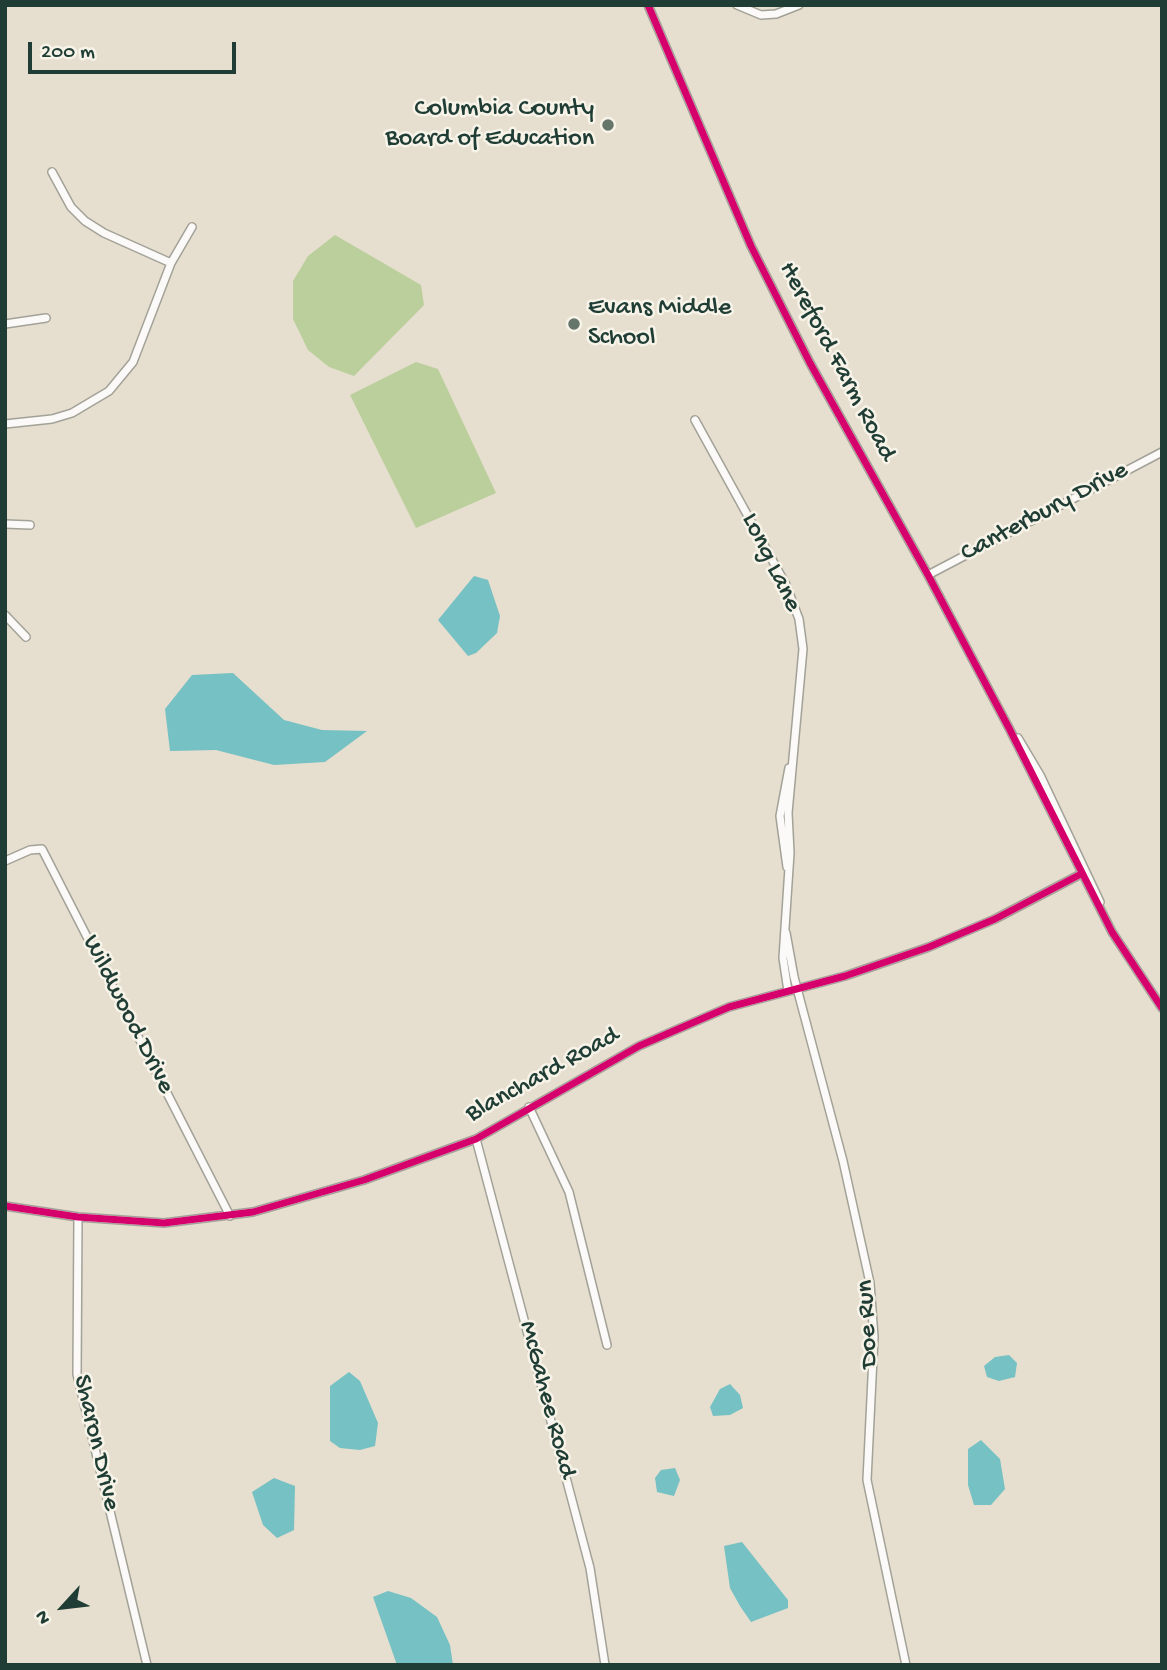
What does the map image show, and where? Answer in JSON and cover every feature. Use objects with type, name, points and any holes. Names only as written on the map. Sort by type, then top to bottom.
[{"type":"street","points":[[648,7],[658,5]]},
{"type":"street","points":[[737,5],[761,15],[776,14],[799,5]]},
{"type":"street","name":"Hereford Farm Road","points":[[648,7],[751,246],[810,363],[928,575],[1009,728],[1112,933],[1162,1008]]},
{"type":"street","points":[[51,172],[71,207],[85,221],[104,233],[172,264]]},
{"type":"street","points":[[5,424],[51,419],[72,413],[109,391],[133,362],[172,264],[192,227]]},
{"type":"street","points":[[5,324],[46,318]]},
{"type":"street","name":"Long Lane","points":[[695,421],[795,604],[803,649],[802,685],[792,758],[780,816],[780,834],[789,881],[783,958],[788,991]]},
{"type":"street","name":"Canterbury Drive","points":[[928,575],[1162,452]]},
{"type":"street","points":[[5,524],[30,525]]},
{"type":"street","points":[[7,621],[26,637]]},
{"type":"street","name":"Hereford Farm Road","points":[[1009,728],[1040,775],[1095,890],[1112,933]]},
{"type":"street","name":"Wildwood Drive","points":[[5,861],[30,850],[42,849],[230,1216]]},
{"type":"street","name":"Blanchard Road","points":[[5,1206],[78,1217],[163,1223],[253,1212],[364,1180],[476,1139],[639,1046],[729,1007],[845,976],[929,947],[995,919],[1081,874]]},
{"type":"street","name":"Long Lane","points":[[786,933],[797,988]]},
{"type":"street","name":"Doe Run","points":[[797,988],[844,1161],[870,1283],[874,1337],[867,1480],[906,1665]]},
{"type":"street","points":[[529,1107],[569,1192],[607,1345]]},
{"type":"street","name":"McGahee Road","points":[[476,1139],[590,1568],[605,1665]]},
{"type":"street","name":"Sharon Drive","points":[[78,1217],[77,1374],[147,1665]]},
{"type":"green space","points":[[335,235],[421,285],[424,305],[354,376],[329,367],[308,350],[293,319],[293,281],[308,256]]},
{"type":"green space","points":[[416,362],[438,369],[496,493],[416,528],[350,395]]},
{"type":"water","points":[[474,576],[488,580],[500,616],[497,633],[476,653],[468,656],[438,620]]},
{"type":"water","points":[[233,673],[284,720],[322,730],[367,731],[325,762],[274,765],[216,750],[170,751],[165,709],[192,675]]},
{"type":"water","points":[[1009,1355],[1017,1363],[1015,1377],[999,1381],[987,1377],[984,1366],[995,1357]]},
{"type":"water","points":[[349,1372],[360,1381],[378,1423],[375,1446],[360,1450],[340,1448],[330,1441],[330,1386]]},
{"type":"water","points":[[730,1384],[740,1395],[743,1408],[730,1415],[713,1416],[710,1407],[720,1389]]},
{"type":"water","points":[[981,1440],[1000,1459],[1005,1489],[991,1505],[974,1505],[968,1485],[968,1449]]},
{"type":"water","points":[[675,1468],[680,1480],[674,1496],[657,1492],[655,1478],[661,1470]]},
{"type":"water","points":[[274,1478],[295,1486],[294,1530],[277,1538],[263,1525],[252,1492]]},
{"type":"water","points":[[742,1542],[788,1600],[788,1608],[751,1622],[730,1588],[724,1546]]},
{"type":"water","points":[[388,1591],[411,1598],[437,1617],[450,1645],[453,1665],[397,1665],[373,1597]]},
{"type":"cycle path","points":[[648,5],[751,246],[810,363],[928,575],[1112,932],[1162,1008]]},
{"type":"cycle path","points":[[5,1206],[78,1217],[164,1223],[253,1212],[364,1180],[476,1139],[639,1046],[729,1007],[845,976],[929,947],[995,919],[1081,874]]},
{"type":"place","name":"Columbia County Board of Education","points":[[608,125]]},
{"type":"place","name":"Evans Middle School","points":[[574,324]]}]
